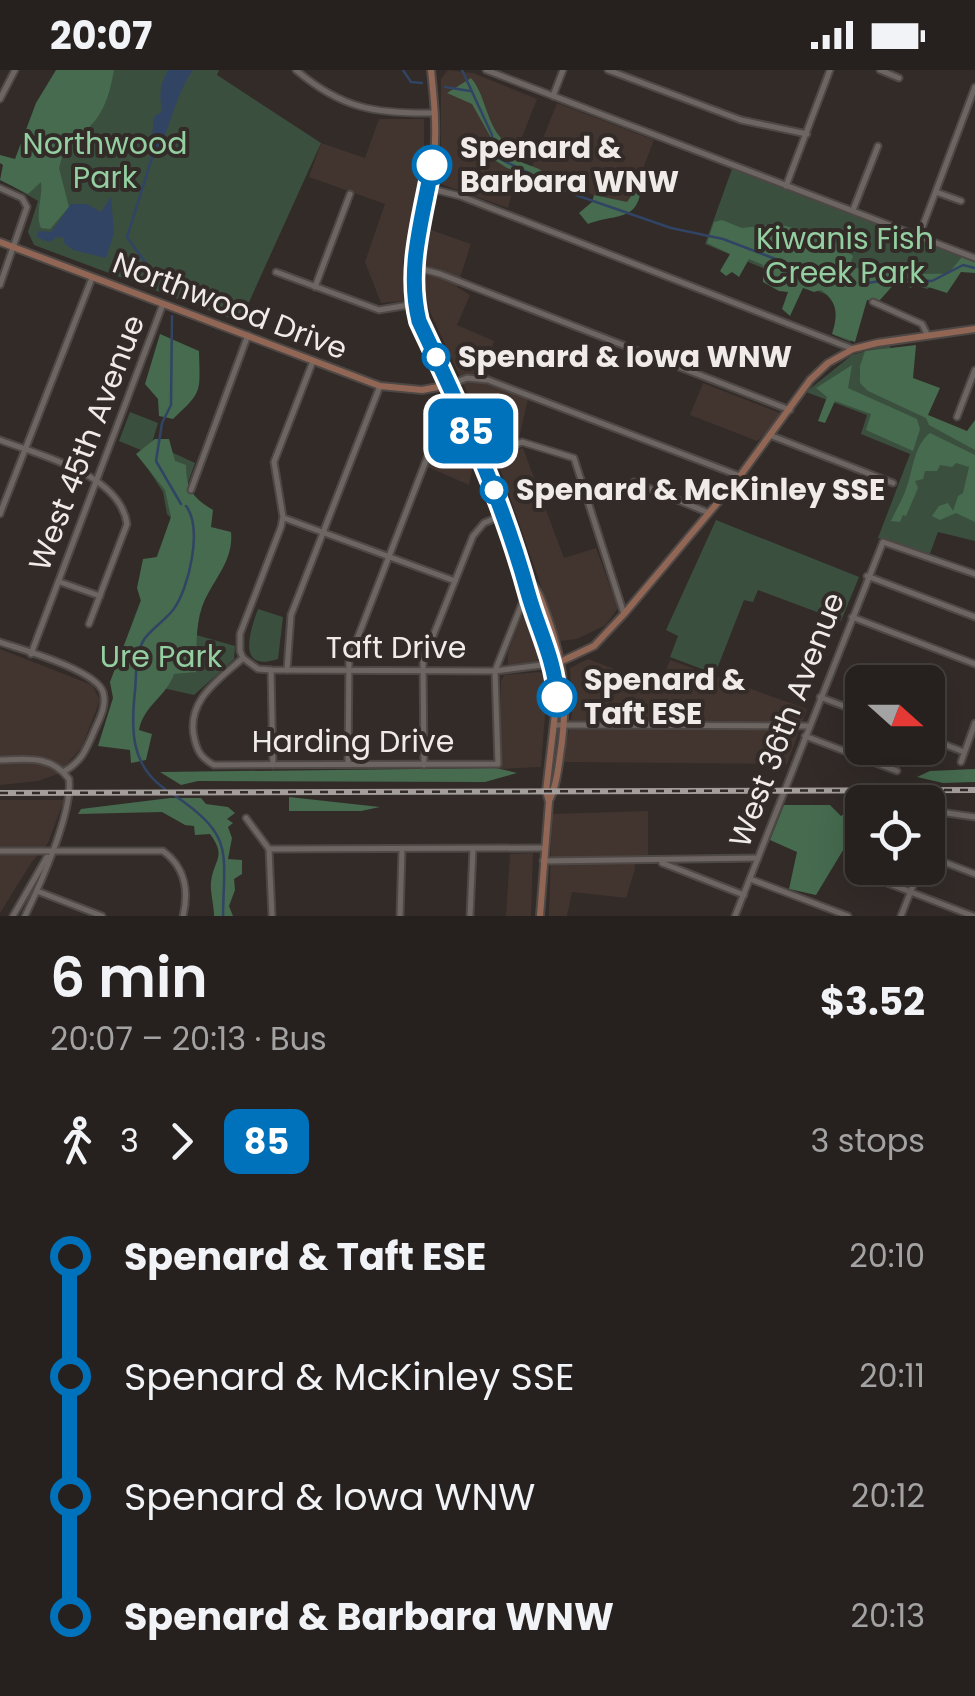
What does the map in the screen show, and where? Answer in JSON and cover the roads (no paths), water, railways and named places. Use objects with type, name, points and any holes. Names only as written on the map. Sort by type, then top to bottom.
[{"type":"main road","points":[[431,70],[434,156],[413,267],[415,304],[419,321],[482,457],[552,664],[556,685],[546,791],[549,802]]},
{"type":"main road","name":"Northwood Drive","points":[[0,242],[380,386],[422,390],[448,384]]},
{"type":"main road","points":[[562,661],[593,647],[624,614],[772,436],[818,371],[852,348],[975,329]]},
{"type":"main road","points":[[526,578],[536,585],[562,661],[566,692],[565,726],[549,802],[541,916]]},
{"type":"street","points":[[0,100],[15,70]]},
{"type":"street","points":[[296,70],[322,92],[345,102],[375,111],[435,113]]},
{"type":"street","points":[[486,70],[975,258]]},
{"type":"street","points":[[554,96],[564,70]]},
{"type":"street","points":[[608,70],[741,120],[806,134]]},
{"type":"street","points":[[786,186],[830,70]]},
{"type":"street","points":[[880,70],[900,78]]},
{"type":"street","points":[[919,236],[975,87]]},
{"type":"street","points":[[964,118],[975,122]]},
{"type":"street","points":[[853,210],[878,146]]},
{"type":"street","points":[[0,188],[26,202],[27,215],[0,285]]},
{"type":"street","points":[[428,188],[460,196],[852,348]]},
{"type":"street","points":[[936,192],[961,201]]},
{"type":"street","points":[[315,287],[350,194]]},
{"type":"street","points":[[413,267],[440,274],[790,410]]},
{"type":"street","points":[[276,272],[379,310],[415,304]]},
{"type":"street","points":[[0,514],[92,278]]},
{"type":"street","points":[[873,302],[922,324],[927,334]]},
{"type":"street","name":"West 45th Avenue","points":[[31,654],[163,304]]},
{"type":"street","points":[[191,490],[248,335]]},
{"type":"street","points":[[244,658],[240,634],[284,517],[274,462],[313,361]]},
{"type":"street","points":[[958,417],[975,370]]},
{"type":"street","points":[[448,384],[466,378],[488,380],[740,476]]},
{"type":"street","points":[[287,670],[288,622],[380,386]]},
{"type":"street","points":[[348,764],[347,670],[437,432],[447,427],[436,415]]},
{"type":"street","points":[[772,436],[893,483]]},
{"type":"street","points":[[0,440],[98,479],[125,514],[127,524],[89,624]]},
{"type":"street","points":[[482,457],[522,442],[574,458],[624,614]]},
{"type":"street","points":[[634,482],[709,513]]},
{"type":"street","points":[[424,764],[422,668],[472,536],[484,523],[503,515]]},
{"type":"street","points":[[284,517],[455,581]]},
{"type":"street","name":"West 36th Avenue","points":[[736,916],[882,542],[975,574]]},
{"type":"street","points":[[867,576],[975,617]]},
{"type":"street","points":[[59,581],[100,596]]},
{"type":"street","points":[[495,671],[527,591]]},
{"type":"street","points":[[850,617],[975,664]]},
{"type":"street","points":[[0,642],[87,675],[102,689],[104,704],[86,752],[64,772]]},
{"type":"street","name":"Taft Drive","points":[[244,658],[258,669],[272,670],[495,671],[539,668],[562,661]]},
{"type":"street","name":"Harding Drive","points":[[244,658],[207,689],[194,712],[193,735],[208,762],[498,764],[495,671]]},
{"type":"street","points":[[272,670],[273,765]]},
{"type":"street","points":[[820,697],[845,707]]},
{"type":"street","points":[[961,762],[975,723]]},
{"type":"street","points":[[554,725],[808,726]]},
{"type":"street","points":[[804,736],[897,772]]},
{"type":"street","points":[[945,745],[964,752]]},
{"type":"street","points":[[0,760],[46,760],[69,779],[70,792],[25,916]]},
{"type":"street","points":[[945,813],[975,816]]},
{"type":"street","points":[[246,818],[269,850],[272,916]]},
{"type":"street","points":[[470,916],[473,848]]},
{"type":"street","points":[[269,850],[544,848]]},
{"type":"street","points":[[400,916],[402,849]]},
{"type":"street","points":[[0,852],[154,850],[167,854],[182,875],[186,892],[183,916]]},
{"type":"street","points":[[13,916],[51,851]]},
{"type":"street","points":[[543,862],[758,858]]},
{"type":"street","points":[[660,862],[744,895]]},
{"type":"street","points":[[945,863],[975,874]]},
{"type":"street","points":[[750,879],[848,916]]},
{"type":"street","points":[[892,885],[972,916]]},
{"type":"street","points":[[901,916],[913,885]]},
{"type":"street","points":[[37,891],[102,916]]},
{"type":"water","points":[[168,70],[193,70],[153,159],[150,157],[154,117],[162,111],[161,90]]},
{"type":"water","points":[[111,197],[114,233],[106,258],[73,250],[64,238],[49,242],[36,237],[39,231],[51,232],[71,204],[87,204],[101,212]]},
{"type":"waterway","points":[[403,70],[411,82],[422,83]]},
{"type":"waterway","points":[[462,70],[492,135],[491,151],[496,157],[570,193],[671,228],[723,239],[823,277],[855,283]]},
{"type":"waterway","points":[[445,87],[470,91]]},
{"type":"waterway","points":[[152,158],[127,237],[168,294]]},
{"type":"waterway","points":[[862,284],[892,279],[932,281],[963,265],[975,268]]},
{"type":"waterway","points":[[172,316],[171,405],[162,423],[156,461],[181,504]]},
{"type":"waterway","points":[[165,789],[145,769],[135,745],[137,664],[145,638],[173,610],[184,588],[194,543],[186,506]]},
{"type":"waterway","points":[[174,795],[207,822],[221,846],[223,916]]},
{"type":"railway","points":[[0,793],[975,790]]},
{"type":"place","name":"Spenard & Barbara WNW","points":[[432,165]]},
{"type":"place","name":"Spenard & Iowa WNW","points":[[436,357]]},
{"type":"place","name":"Spenard & McKinley SSE","points":[[494,490]]},
{"type":"place","name":"Spenard & Taft ESE","points":[[557,697]]},
{"type":"park label","name":"Northwood Park","points":[[105,161]]},
{"type":"park label","name":"Kiwanis Fish Creek Park","points":[[845,256]]},
{"type":"park label","name":"Ure Park","points":[[161,657]]}]
